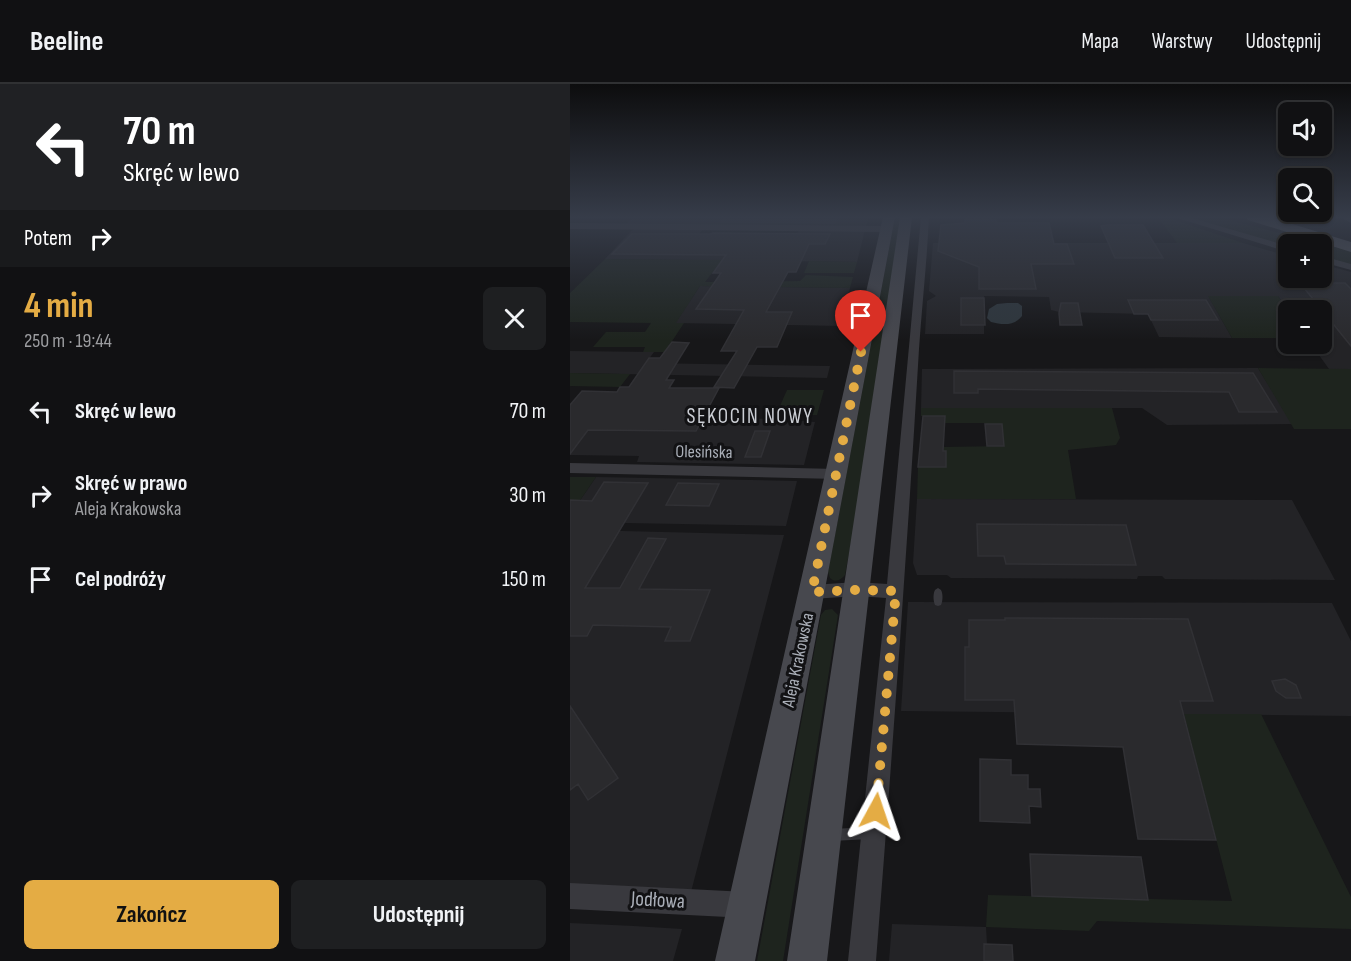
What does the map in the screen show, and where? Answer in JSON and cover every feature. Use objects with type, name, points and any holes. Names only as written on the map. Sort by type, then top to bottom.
[{"type":"main road","name":"Aleja Krakowska","points":[[735,961],[837,474],[886,258]]},
{"type":"main road","points":[[807,961],[857,590],[890,258]]},
{"type":"street","points":[[862,961],[896,591],[913,350],[923,258]]},
{"type":"street","points":[[1332,261],[1351,267]]},
{"type":"street","name":"Olesińska","points":[[570,468],[837,474]]},
{"type":"street","points":[[812,592],[896,591]]},
{"type":"street","name":"Jodłowa","points":[[570,896],[747,905]]},
{"type":"lane","points":[[938,592],[938,603]]},
{"type":"lane","points":[[824,836],[874,833]]},
{"type":"shaded area","points":[[606,258],[858,258],[857,262]]},
{"type":"shaded area","points":[[887,258],[895,258],[845,575],[836,581],[830,578],[828,572]]},
{"type":"shaded area","points":[[932,258],[1278,258],[1278,288],[1332,288],[1332,267],[1351,272],[1351,369],[1329,369],[1318,354],[1332,354],[1332,300],[1281,300],[1278,296],[1209,297],[1232,338],[1159,337],[1148,314],[1059,312],[1051,310],[1049,297],[984,296],[984,334],[925,334],[927,301],[936,296],[929,291]]},
{"type":"shaded area","points":[[1332,258],[1351,258],[1351,265],[1332,260]]},
{"type":"shaded area","points":[[605,259],[722,260],[705,282],[800,281],[806,275],[853,277],[850,288],[700,286],[676,323],[684,323],[665,352],[643,352],[645,347],[593,347],[606,332],[645,332],[651,323],[570,322],[570,293]]},
{"type":"shaded area","points":[[809,261],[857,262],[854,273],[804,273]]},
{"type":"shaded area","points":[[700,286],[850,288],[840,326],[675,323]]},
{"type":"shaded area","points":[[1208,296],[1278,296],[1281,300],[1278,300],[1278,338],[1232,338]]},
{"type":"shaded area","points":[[1018,303],[1022,306],[1022,316],[1019,319],[1004,324],[991,322],[987,318],[989,309],[997,304]]},
{"type":"shaded area","points":[[570,351],[654,352],[646,363],[830,366],[827,378],[570,373]]},
{"type":"shaded area","points":[[1258,368],[1293,424],[1167,425],[1142,408],[921,408],[922,369]]},
{"type":"shaded area","points":[[1258,368],[1351,369],[1351,429],[1294,429]]},
{"type":"shaded area","points":[[570,373],[630,374],[620,387],[570,386]]},
{"type":"shaded area","points":[[787,390],[824,390],[817,415],[776,415]]},
{"type":"shaded area","points":[[921,408],[1112,408],[1120,438],[1116,445],[1068,450],[1076,499],[917,499],[918,467],[946,467],[944,447],[1004,446],[985,423],[945,423],[945,416],[921,416]]},
{"type":"shaded area","points":[[570,415],[775,419],[815,422],[804,465],[637,462],[639,456],[570,455]]},
{"type":"shaded area","points":[[570,477],[596,477],[570,515]]},
{"type":"shaded area","points":[[596,477],[797,481],[786,526],[570,522],[570,515]]},
{"type":"shaded area","points":[[917,499],[1292,500],[1335,580],[1165,579],[1162,576],[1138,576],[1137,579],[951,578],[947,575],[917,575],[913,563]]},
{"type":"shaded area","points":[[582,530],[784,535],[691,892],[570,885],[570,548]]},
{"type":"shaded area","points":[[908,602],[1332,603],[1351,641],[1351,716],[901,711]]},
{"type":"shaded area","points":[[832,609],[838,615],[783,961],[757,961],[821,615],[825,610]]},
{"type":"shaded area","points":[[1184,714],[1261,714],[1351,897],[1351,929],[1097,921],[1089,931],[986,927],[988,895],[1232,901]]},
{"type":"shaded area","points":[[570,923],[682,929],[673,961],[570,961]]},
{"type":"shaded area","points":[[892,924],[986,927],[987,944],[1012,945],[1013,961],[889,961]]},
{"type":"building","points":[[724,258],[803,258],[796,272],[788,272],[766,312],[792,312],[777,347],[757,347],[734,388],[714,387],[737,351],[721,351],[744,310],[696,309],[721,273],[713,273]]},
{"type":"building","points":[[956,258],[1072,258],[1074,264],[1031,264],[1036,289],[979,289],[979,267]]},
{"type":"building","points":[[1332,283],[1345,283],[1351,289],[1351,346],[1332,323],[1332,300],[1314,300],[1304,288],[1332,288]]},
{"type":"building","points":[[961,298],[984,298],[985,325],[961,325]]},
{"type":"building","points":[[1128,300],[1206,300],[1218,320],[1151,320],[1148,314],[1134,314]]},
{"type":"building","points":[[1061,303],[1078,303],[1082,325],[1060,325]]},
{"type":"building","points":[[672,342],[689,343],[666,380],[674,380],[669,388],[719,388],[696,431],[588,430],[570,454],[570,405],[582,391],[617,392],[620,387],[629,387],[649,358],[660,358]]},
{"type":"building","points":[[954,371],[1253,373],[1277,412],[1239,412],[1229,392],[978,389],[978,393],[954,393]]},
{"type":"building","points":[[923,416],[945,416],[943,451],[946,451],[946,467],[918,467]]},
{"type":"building","points":[[985,424],[1002,424],[1004,446],[987,446]]},
{"type":"building","points":[[755,431],[770,431],[761,457],[745,457]]},
{"type":"building","points":[[604,482],[648,483],[585,588],[620,588],[648,538],[666,539],[639,589],[710,590],[690,641],[665,641],[671,627],[593,625],[587,636],[570,636],[570,500],[592,501]]},
{"type":"building","points":[[678,483],[719,484],[709,506],[666,505]]},
{"type":"building","points":[[977,524],[1126,525],[1136,565],[1006,564],[1004,556],[978,556]]},
{"type":"building","points":[[1005,618],[1188,619],[1213,701],[1180,701],[1216,840],[1138,839],[1123,747],[1017,744],[1014,700],[965,700],[965,647],[969,647],[969,620],[1005,620]]},
{"type":"building","points":[[1285,679],[1296,685],[1301,698],[1286,698],[1276,691],[1272,681]]},
{"type":"building","points":[[570,706],[618,778],[588,800],[578,784],[570,790]]},
{"type":"building","points":[[980,759],[1011,760],[1011,775],[1028,775],[1028,789],[1040,789],[1041,807],[1029,806],[1030,823],[980,821]]},
{"type":"building","points":[[1030,854],[1141,857],[1148,900],[1032,896]]},
{"type":"building","points":[[984,944],[1012,945],[1013,961],[984,961]]},
{"type":"district","name":"SĘKOCIN NOWY","points":[[750,416]]},
{"type":"route","points":[[861,352],[812,592],[896,591],[876,811]]}]
